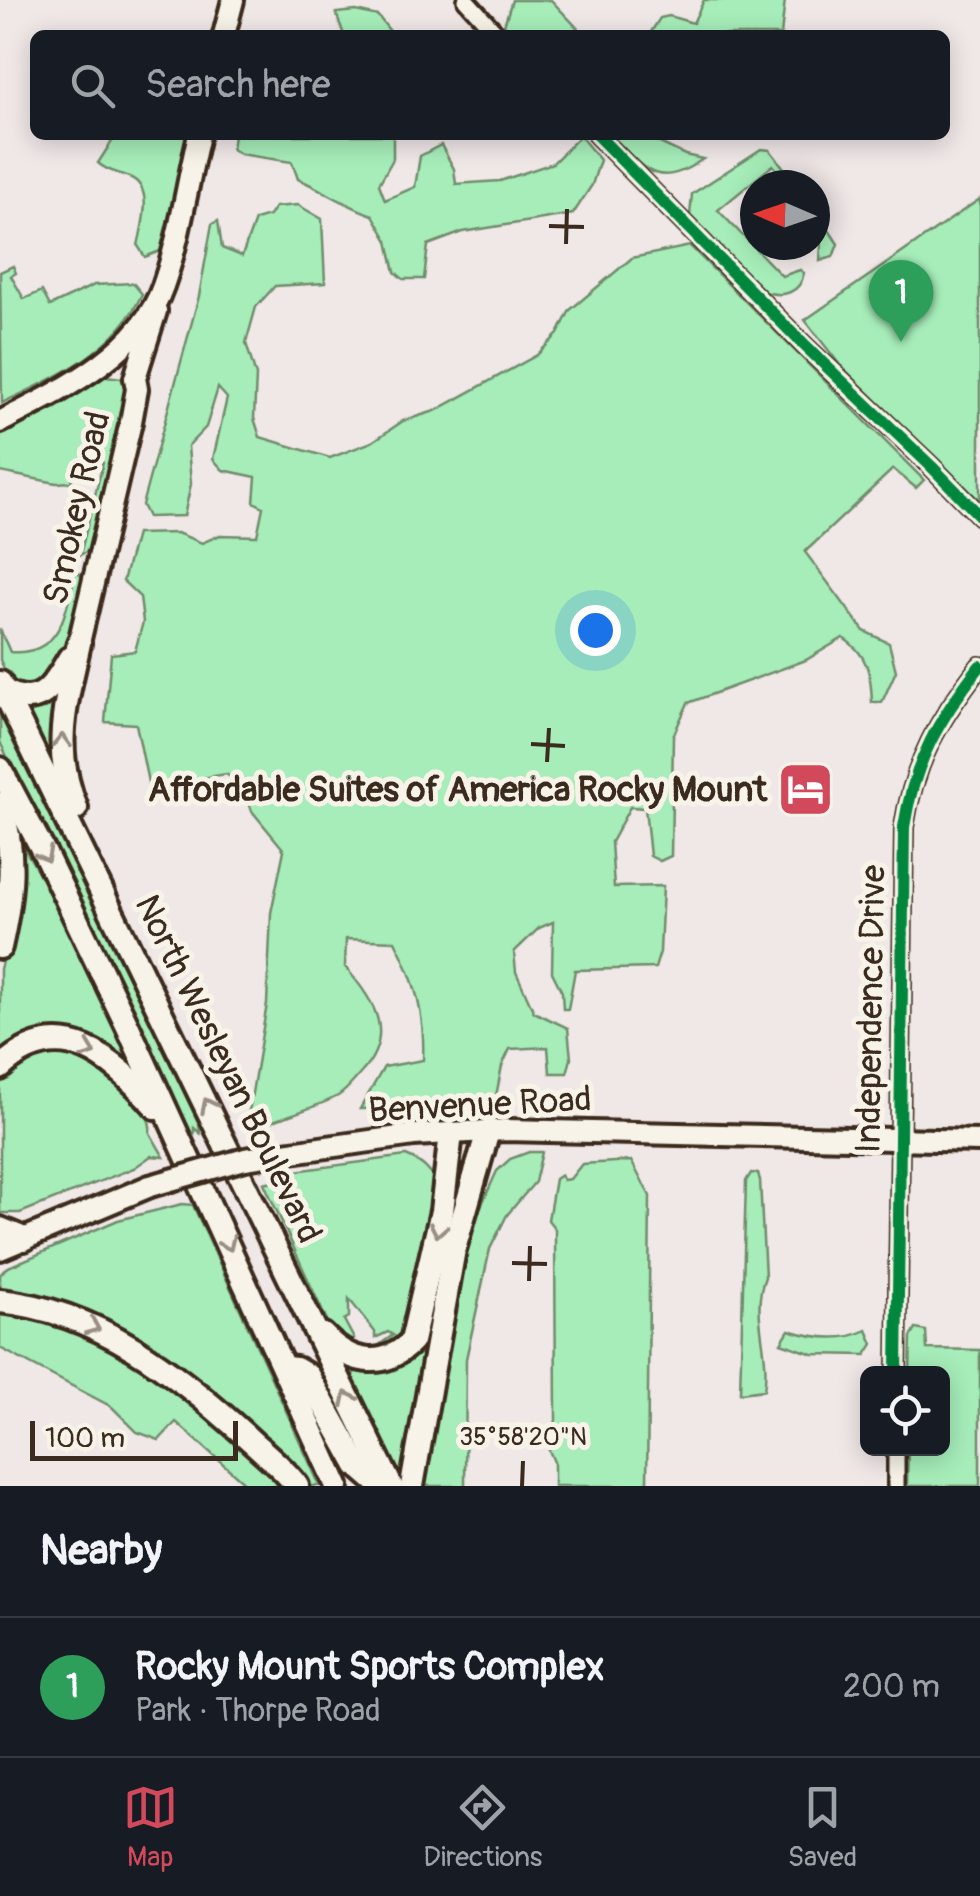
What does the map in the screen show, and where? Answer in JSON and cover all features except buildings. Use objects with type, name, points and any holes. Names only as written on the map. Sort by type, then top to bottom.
[{"type":"highway","points":[[2,687],[30,699],[41,695],[53,686],[78,643]]},
{"type":"highway","points":[[78,643],[60,736],[65,781],[122,933]]},
{"type":"highway","name":"North Wesleyan Boulevard","points":[[2,687],[390,1486]]},
{"type":"highway","name":"North Wesleyan Boulevard","points":[[0,768],[45,854],[337,1486]]},
{"type":"highway","points":[[0,804],[11,850],[11,890],[0,947]]},
{"type":"highway","points":[[0,1068],[27,1049],[48,1043],[95,1051],[114,1062],[171,1123]]},
{"type":"highway","points":[[412,1486],[454,1249],[488,1131]]},
{"type":"highway","points":[[295,1287],[322,1333],[338,1350],[360,1360],[380,1361],[400,1353],[412,1341],[424,1295],[442,1211],[451,1133]]},
{"type":"highway","points":[[0,1229],[24,1239]]},
{"type":"highway","points":[[0,1301],[50,1311],[120,1339],[218,1410],[297,1486]]},
{"type":"highway","points":[[285,1368],[308,1376],[358,1466],[381,1486]]},
{"type":"main road","points":[[225,30],[233,0]]},
{"type":"main road","name":"Smokey Road","points":[[78,643],[138,388],[135,378],[139,361],[144,356],[162,289],[198,140]]},
{"type":"main road","points":[[0,422],[106,362],[142,322],[162,289]]},
{"type":"main road","name":"Benvenue Road","points":[[0,1249],[182,1174],[245,1158],[451,1133],[980,1141]]},
{"type":"street","points":[[466,0],[493,30]]},
{"type":"street","points":[[602,140],[804,346],[980,516]]},
{"type":"street","name":"Independence Drive","points":[[897,1366],[904,827],[910,788],[941,719],[980,666]]},
{"type":"street","points":[[896,1456],[896,1486]]},
{"type":"green space","points":[[512,0],[551,0],[579,30],[509,30],[504,25]]},
{"type":"green space","points":[[704,0],[785,0],[782,30],[652,30],[660,18],[669,16],[693,23]]},
{"type":"green space","points":[[356,11],[378,16],[389,30],[342,30],[336,13]]},
{"type":"green space","points":[[113,140],[188,140],[160,251],[145,257],[138,246],[145,207],[142,189],[129,177],[98,163]]},
{"type":"green space","points":[[233,140],[393,140],[393,159],[379,184],[385,200],[415,187],[420,156],[441,145],[454,169],[456,184],[500,181],[553,163],[576,140],[583,140],[600,160],[592,185],[573,214],[463,232],[428,245],[424,279],[403,279],[395,272],[388,241],[373,215],[298,179],[292,162],[240,154],[232,149]]},
{"type":"green space","points":[[616,140],[654,140],[703,159],[687,169],[662,175],[633,158]]},
{"type":"green space","points":[[761,149],[770,150],[785,170],[777,170],[773,165],[767,170],[740,170],[740,192],[718,210],[740,233],[740,260],[766,260],[782,276],[800,270],[804,273],[799,286],[784,294],[765,292],[690,216],[692,194]]},
{"type":"green space","points":[[980,199],[980,501],[840,365],[805,320]]},
{"type":"green space","points":[[298,205],[322,219],[325,283],[275,286],[256,307],[246,343],[256,376],[254,418],[260,437],[330,458],[372,442],[403,421],[435,411],[537,355],[558,334],[570,310],[632,258],[690,246],[924,480],[916,488],[893,469],[805,552],[864,631],[889,643],[896,671],[882,702],[872,702],[866,666],[858,651],[843,638],[806,660],[688,703],[673,736],[671,856],[660,861],[650,856],[645,808],[630,807],[611,842],[614,887],[663,886],[660,952],[655,968],[575,970],[568,1009],[563,1009],[562,992],[552,972],[553,922],[539,928],[514,952],[516,972],[534,1012],[568,1028],[571,1059],[567,1073],[550,1073],[548,1047],[510,1049],[502,1066],[494,1106],[360,1109],[384,1067],[423,1060],[421,1013],[409,970],[395,941],[346,939],[345,967],[378,1019],[377,1046],[371,1060],[338,1096],[265,1124],[248,1117],[267,1004],[271,913],[284,850],[252,811],[243,786],[226,774],[149,787],[136,724],[105,722],[111,654],[135,651],[143,622],[140,597],[123,581],[136,534],[177,533],[202,543],[220,535],[257,536],[263,507],[254,502],[256,477],[223,470],[213,459],[227,398],[218,388],[206,427],[188,446],[191,484],[184,516],[148,517],[142,505],[199,296],[212,224],[218,221],[222,248],[242,256],[255,220],[269,216],[275,207]]},
{"type":"green space","points":[[830,231],[838,244],[830,258]]},
{"type":"green space","points":[[13,266],[16,273],[11,276],[24,299],[42,291],[50,306],[94,285],[133,283],[142,294],[116,332],[83,361],[2,403],[0,272]]},
{"type":"green space","points":[[106,376],[121,378],[129,393],[91,549],[80,555],[103,463],[85,458],[74,468],[71,482],[56,483],[0,472],[0,435],[56,408]]},
{"type":"green space","points":[[76,571],[81,575],[78,601],[68,636],[52,668],[34,685],[10,681],[0,660],[0,629],[10,652],[41,647],[59,628]]},
{"type":"green space","points":[[62,687],[58,781],[23,707],[45,709]]},
{"type":"green space","points":[[0,703],[200,1133],[194,1128],[194,1134],[189,1132],[0,742]]},
{"type":"green space","points":[[19,840],[46,884],[140,1073],[105,1048],[74,1034],[40,1035],[0,1053],[0,969],[9,936]]},
{"type":"green space","points":[[53,1052],[87,1059],[124,1087],[144,1111],[150,1133],[164,1157],[151,1156],[134,1168],[20,1213],[0,1213],[0,1082],[24,1062]]},
{"type":"green space","points":[[542,1152],[535,1182],[507,1215],[490,1249],[466,1359],[465,1486],[420,1486],[464,1244],[497,1171],[510,1159]]},
{"type":"green space","points":[[406,1156],[426,1168],[438,1188],[404,1334],[393,1344],[372,1350],[393,1335],[388,1332],[375,1338],[375,1332],[349,1299],[349,1317],[344,1320],[354,1339],[345,1343],[327,1321],[264,1183],[295,1176],[295,1171]]},
{"type":"green space","points":[[631,1161],[650,1196],[647,1486],[554,1486],[554,1462],[548,1448],[556,1420],[555,1229],[548,1220],[555,1179],[561,1175],[563,1180],[570,1179],[582,1164]]},
{"type":"green space","points":[[751,1173],[758,1174],[760,1180],[765,1277],[759,1305],[765,1376],[764,1390],[740,1393],[746,1181]]},
{"type":"green space","points":[[182,1204],[193,1205],[320,1486],[304,1486],[86,1314],[28,1294],[0,1290],[0,1275],[6,1268],[118,1220]]},
{"type":"green space","points":[[0,1308],[83,1328],[168,1379],[284,1486],[248,1486],[176,1422],[159,1440],[137,1432],[112,1407],[0,1348]]},
{"type":"green space","points":[[916,1329],[926,1331],[927,1349],[980,1350],[980,1486],[907,1486],[908,1456],[950,1456],[950,1366],[910,1366],[911,1337]]},
{"type":"green space","points":[[789,1330],[828,1338],[867,1330],[873,1344],[866,1355],[813,1354],[781,1343]]},
{"type":"green space","points":[[427,1334],[400,1485],[351,1386],[351,1378],[358,1367],[390,1368],[408,1359]]},
{"type":"cycle path","points":[[602,140],[980,516]]},
{"type":"cycle path","points":[[897,1366],[904,827],[914,781],[930,742],[980,666]]},
{"type":"place","name":"Rocky Mount Sports Complex","points":[[901,342]]},
{"type":"place","name":"Affordable Suites of America Rocky Mount","points":[[806,790]]}]
